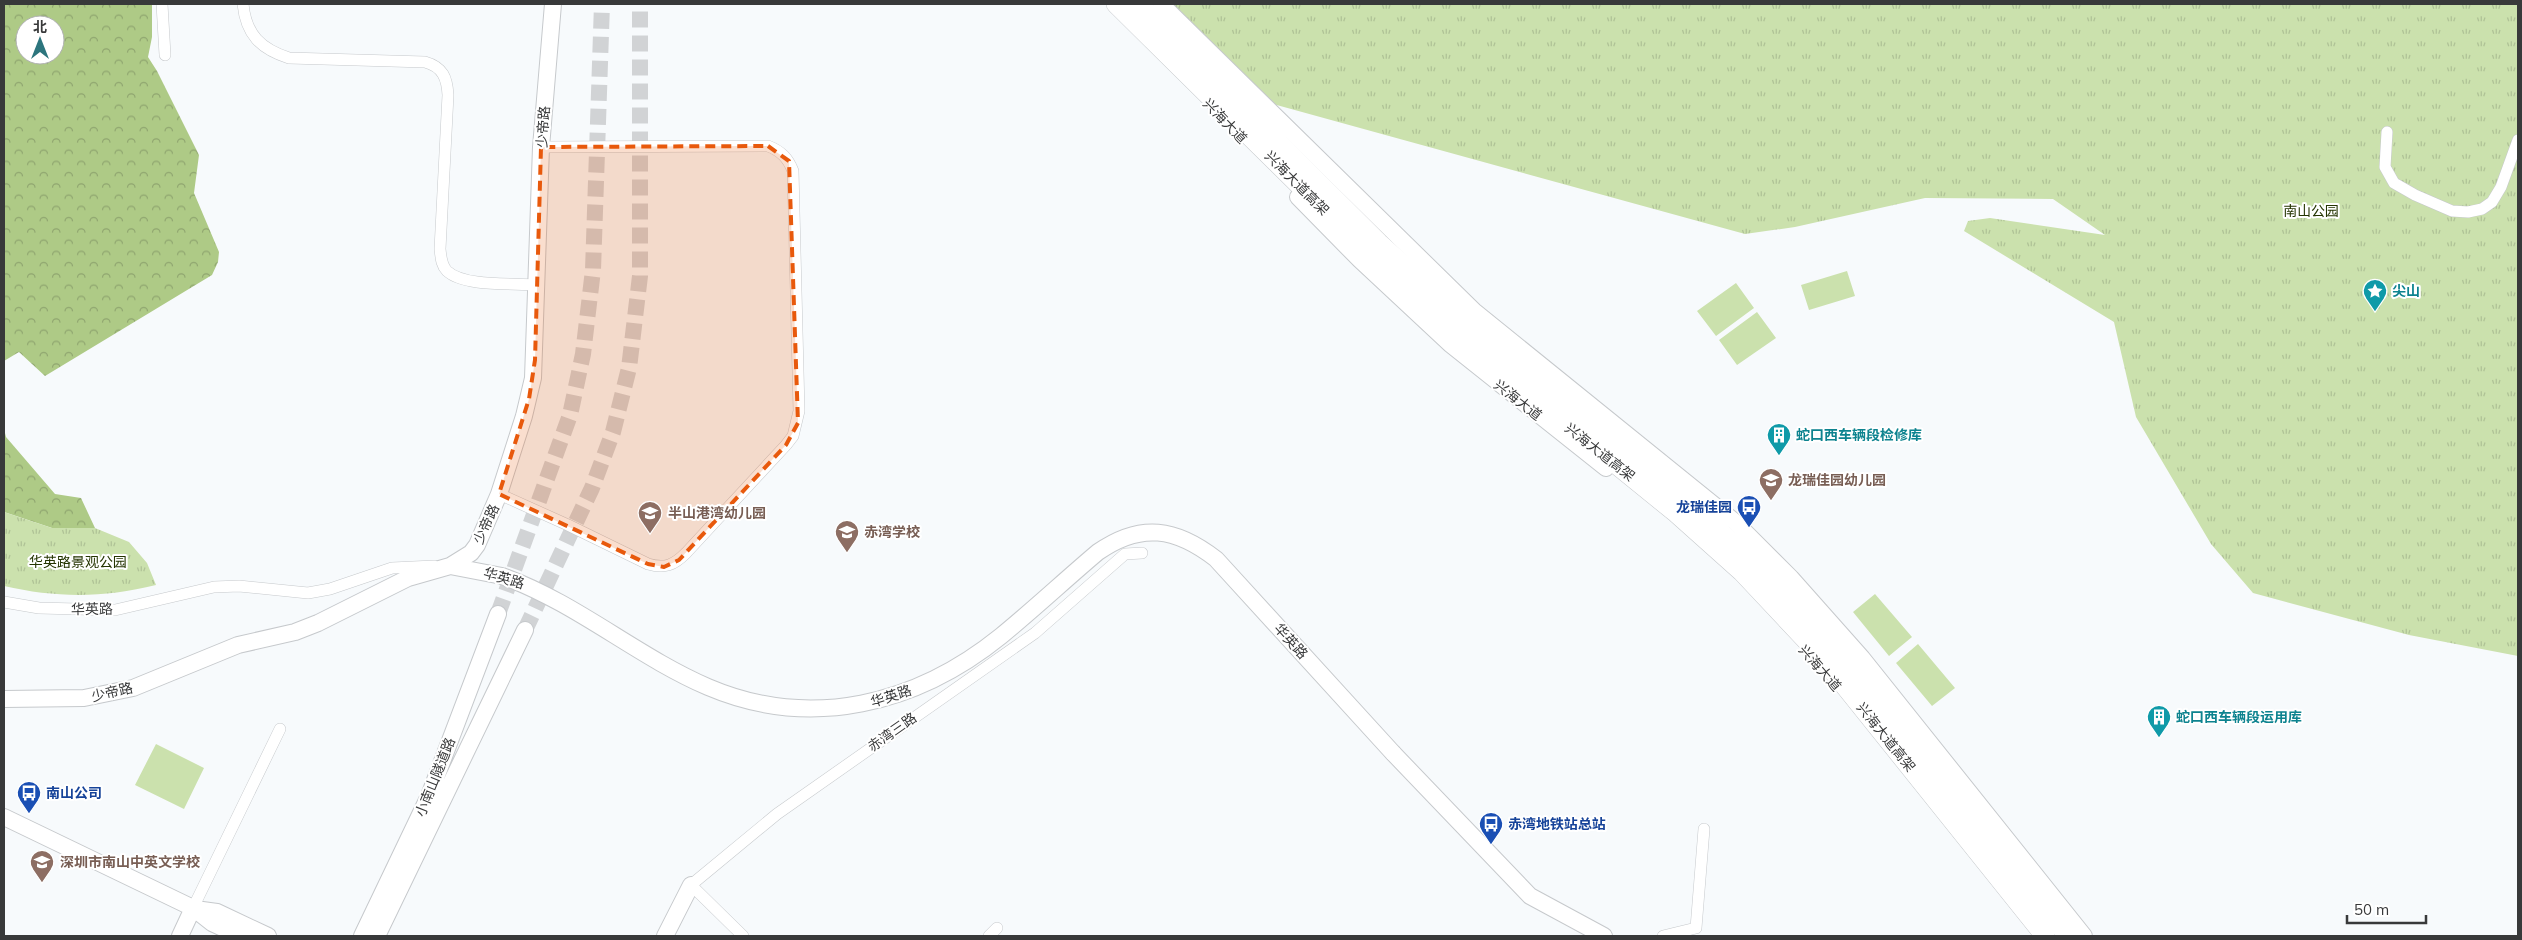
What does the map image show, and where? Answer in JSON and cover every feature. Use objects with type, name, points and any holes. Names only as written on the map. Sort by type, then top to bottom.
[{"type":"main road","name":"兴海大道高架","points":[[1116,4],[1371,256],[1447,327],[1676,513],[1742,572],[1820,655],[2045,936]]},
{"type":"main road","name":"兴海大道高架","points":[[1139,4],[1380,242],[1468,324],[1580,417],[1684,498],[1784,591],[1848,664],[2068,936]]},
{"type":"street","points":[[162,4],[165,55]]},
{"type":"street","points":[[243,4],[247,24],[260,45],[283,56],[425,62],[434,64],[441,70],[445,75],[448,96],[440,249],[444,266],[448,272],[466,280],[536,285]]},
{"type":"street","name":"少帝路","points":[[4,699],[84,698],[133,688],[231,647],[295,632],[341,612],[408,578],[450,566],[471,553],[477,545],[499,494],[531,392],[535,360],[541,147],[552,4]]},
{"type":"street","name":"兴海大道","points":[[1110,4],[1353,253],[1409,307],[1513,396],[1628,484],[1688,534],[1763,604],[1837,687],[2036,936]]},
{"type":"street","points":[[1161,4],[1474,311],[1727,516],[1791,578],[1862,658],[2084,936]]},
{"type":"street","points":[[2387,132],[2385,167],[2394,183],[2452,212],[2468,212],[2482,208],[2492,202],[2501,187],[2518,140]]},
{"type":"street","points":[[499,494],[648,564],[664,567],[671,565],[686,553],[786,445],[793,436],[799,411],[793,171],[789,161],[782,153],[768,146],[541,147]]},
{"type":"street","name":"华英路","points":[[4,602],[39,608],[115,610],[214,586],[239,586],[308,592],[330,589],[392,568],[450,566],[502,576],[529,586],[570,606],[654,658],[708,687],[778,707],[836,708],[870,703],[894,696],[938,678],[1001,637],[1098,552],[1114,541],[1129,534],[1168,534],[1187,540],[1216,559],[1393,753],[1530,896],[1604,936]]},
{"type":"street","name":"赤湾三路","points":[[666,936],[691,885],[777,814],[1035,633],[1125,554],[1142,553]]},
{"type":"street","name":"小南山隧道路","points":[[362,936],[429,796],[498,614]]},
{"type":"street","name":"小南山隧道路","points":[[377,936],[524,630]]},
{"type":"street","points":[[180,936],[280,729]]},
{"type":"street","points":[[4,817],[193,908],[212,923],[240,936]]},
{"type":"street","points":[[1663,936],[1696,928],[1704,829]]},
{"type":"street","points":[[691,885],[743,936]]},
{"type":"street","points":[[193,908],[217,912],[268,936]]},
{"type":"highlighted area","points":[[768,146],[789,161],[798,423],[786,445],[679,560],[664,567],[648,564],[499,494],[529,399],[535,360],[541,147]]},
{"type":"green space","points":[[4,4],[152,4],[152,37],[148,57],[157,71],[199,155],[194,193],[219,252],[218,262],[212,275],[45,376],[19,352],[4,361]]},
{"type":"green space","name":"南山公园","points":[[1173,4],[2518,4],[2518,656],[2409,635],[2253,593],[2211,544],[2136,417],[2114,322],[1964,231],[1968,221],[1990,218],[2105,235],[2053,199],[1925,198],[1795,227],[1745,234],[1273,104]]},
{"type":"green space","points":[[1847,271],[1855,296],[1809,310],[1801,285]]},
{"type":"green space","points":[[1736,283],[1754,308],[1716,336],[1697,311]]},
{"type":"green space","points":[[1757,312],[1776,338],[1737,365],[1719,340]]},
{"type":"green space","points":[[4,429],[6,437],[55,494],[81,498],[95,528],[52,528],[4,512]]},
{"type":"green space","name":"华英路景观公园","points":[[4,512],[52,528],[95,528],[129,542],[147,563],[156,585],[118,592],[80,595],[42,593],[4,586]]},
{"type":"green space","points":[[1875,594],[1912,637],[1889,656],[1853,612]]},
{"type":"green space","points":[[1918,644],[1955,688],[1932,706],[1896,663]]},
{"type":"green space","points":[[156,744],[204,768],[184,809],[135,785]]},
{"type":"tunnel","points":[[498,614],[570,415],[583,354],[593,270],[602,4]]},
{"type":"tunnel","points":[[525,630],[592,488],[613,432],[629,368],[640,276],[640,4]]},
{"type":"place","name":"尖山","points":[[2375,312]]},
{"type":"place","name":"蛇口西车辆段检修库","points":[[1779,456]]},
{"type":"place","name":"龙瑞佳园幼儿园","points":[[1771,501]]},
{"type":"place","name":"龙瑞佳园","points":[[1749,528]]},
{"type":"place","name":"半山港湾幼儿园","points":[[650,534]]},
{"type":"place","name":"赤湾学校","points":[[847,553]]},
{"type":"place","name":"蛇口西车辆段运用库","points":[[2159,738]]},
{"type":"place","name":"南山公司","points":[[29,814]]},
{"type":"place","name":"赤湾地铁站总站","points":[[1491,845]]},
{"type":"place","name":"深圳市南山中英文学校","points":[[42,883]]}]
